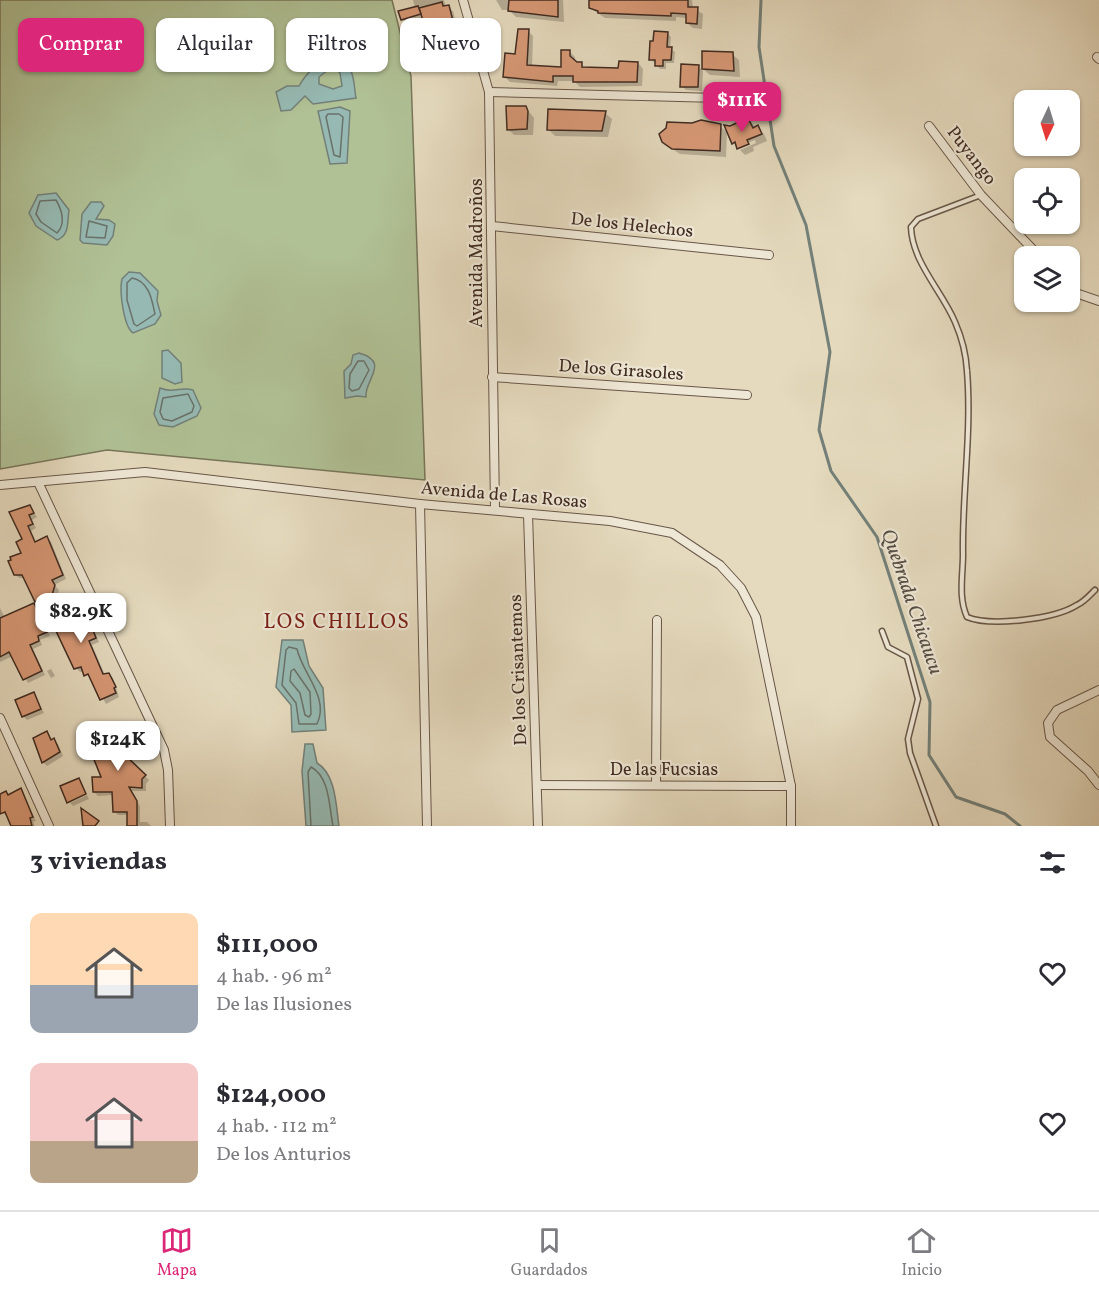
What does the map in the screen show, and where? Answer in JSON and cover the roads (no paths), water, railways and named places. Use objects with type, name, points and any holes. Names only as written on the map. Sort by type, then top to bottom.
[{"type":"street","name":"Avenida Madroños","points":[[463,0],[489,92],[495,509]]},
{"type":"street","points":[[489,92],[718,98]]},
{"type":"street","name":"Puyango","points":[[929,126],[981,195],[1029,246]]},
{"type":"street","name":"De los Helechos","points":[[492,226],[769,255]]},
{"type":"street","points":[[1080,294],[1099,301]]},
{"type":"street","name":"De los Girasoles","points":[[492,377],[747,395]]},
{"type":"street","name":"Avenida de Las Rosas","points":[[0,485],[145,472],[420,504],[610,521],[672,533],[720,565],[741,588],[756,617],[791,786],[791,826]]},
{"type":"street","points":[[38,482],[164,750],[168,770],[170,826]]},
{"type":"street","points":[[420,504],[427,826]]},
{"type":"street","name":"De los Crisantemos","points":[[528,514],[538,826]]},
{"type":"street","points":[[656,785],[657,620]]},
{"type":"street","points":[[1099,690],[1057,710],[1048,723],[1050,737],[1088,771],[1099,785]]},
{"type":"street","points":[[0,718],[49,826]]},
{"type":"street","name":"De las Fucsias","points":[[537,785],[791,786]]},
{"type":"lane","points":[[981,195],[918,219],[911,227],[915,248],[954,320],[966,352],[969,402],[961,535],[962,606],[967,617],[978,622],[1017,620],[1066,610],[1078,605],[1095,590]]},
{"type":"lane","points":[[882,631],[888,647],[907,657],[912,671],[918,699],[908,739],[910,753],[936,826]]},
{"type":"water","points":[[309,72],[325,72],[319,77],[319,84],[333,89],[342,86],[339,72],[351,72],[356,98],[313,104],[305,96],[291,110],[281,111],[276,92],[287,86],[299,86]]},
{"type":"water","points":[[340,107],[350,111],[347,163],[330,164],[318,111]]},
{"type":"water","points":[[56,193],[69,210],[66,231],[57,240],[36,226],[29,213],[38,195]]},
{"type":"water","points":[[91,202],[101,202],[104,206],[96,219],[109,220],[115,224],[113,236],[107,245],[83,243],[80,240],[82,214]]},
{"type":"water","points":[[129,272],[140,273],[158,291],[157,301],[161,315],[155,324],[133,333],[127,324],[121,292],[122,279]]},
{"type":"water","points":[[168,350],[181,363],[182,382],[175,384],[162,378],[162,351]]},
{"type":"water","points":[[359,353],[373,361],[374,372],[366,391],[366,397],[345,398],[344,371],[351,364],[353,355]]},
{"type":"water","points":[[160,388],[193,390],[201,408],[197,416],[173,427],[159,425],[154,414]]},
{"type":"water","points":[[282,640],[303,640],[309,666],[323,688],[326,730],[292,732],[291,705],[276,687]]},
{"type":"water","points":[[305,744],[313,744],[317,763],[332,782],[339,826],[306,826],[302,771]]},
{"type":"waterway","name":"Quebrada Chicaucu","points":[[761,0],[759,47],[774,146],[806,225],[830,352],[819,430],[831,471],[877,537],[930,702],[929,755],[956,797],[1005,814],[1020,826]]},
{"type":"district","name":"LOS CHILLOS","points":[[337,622]]}]
